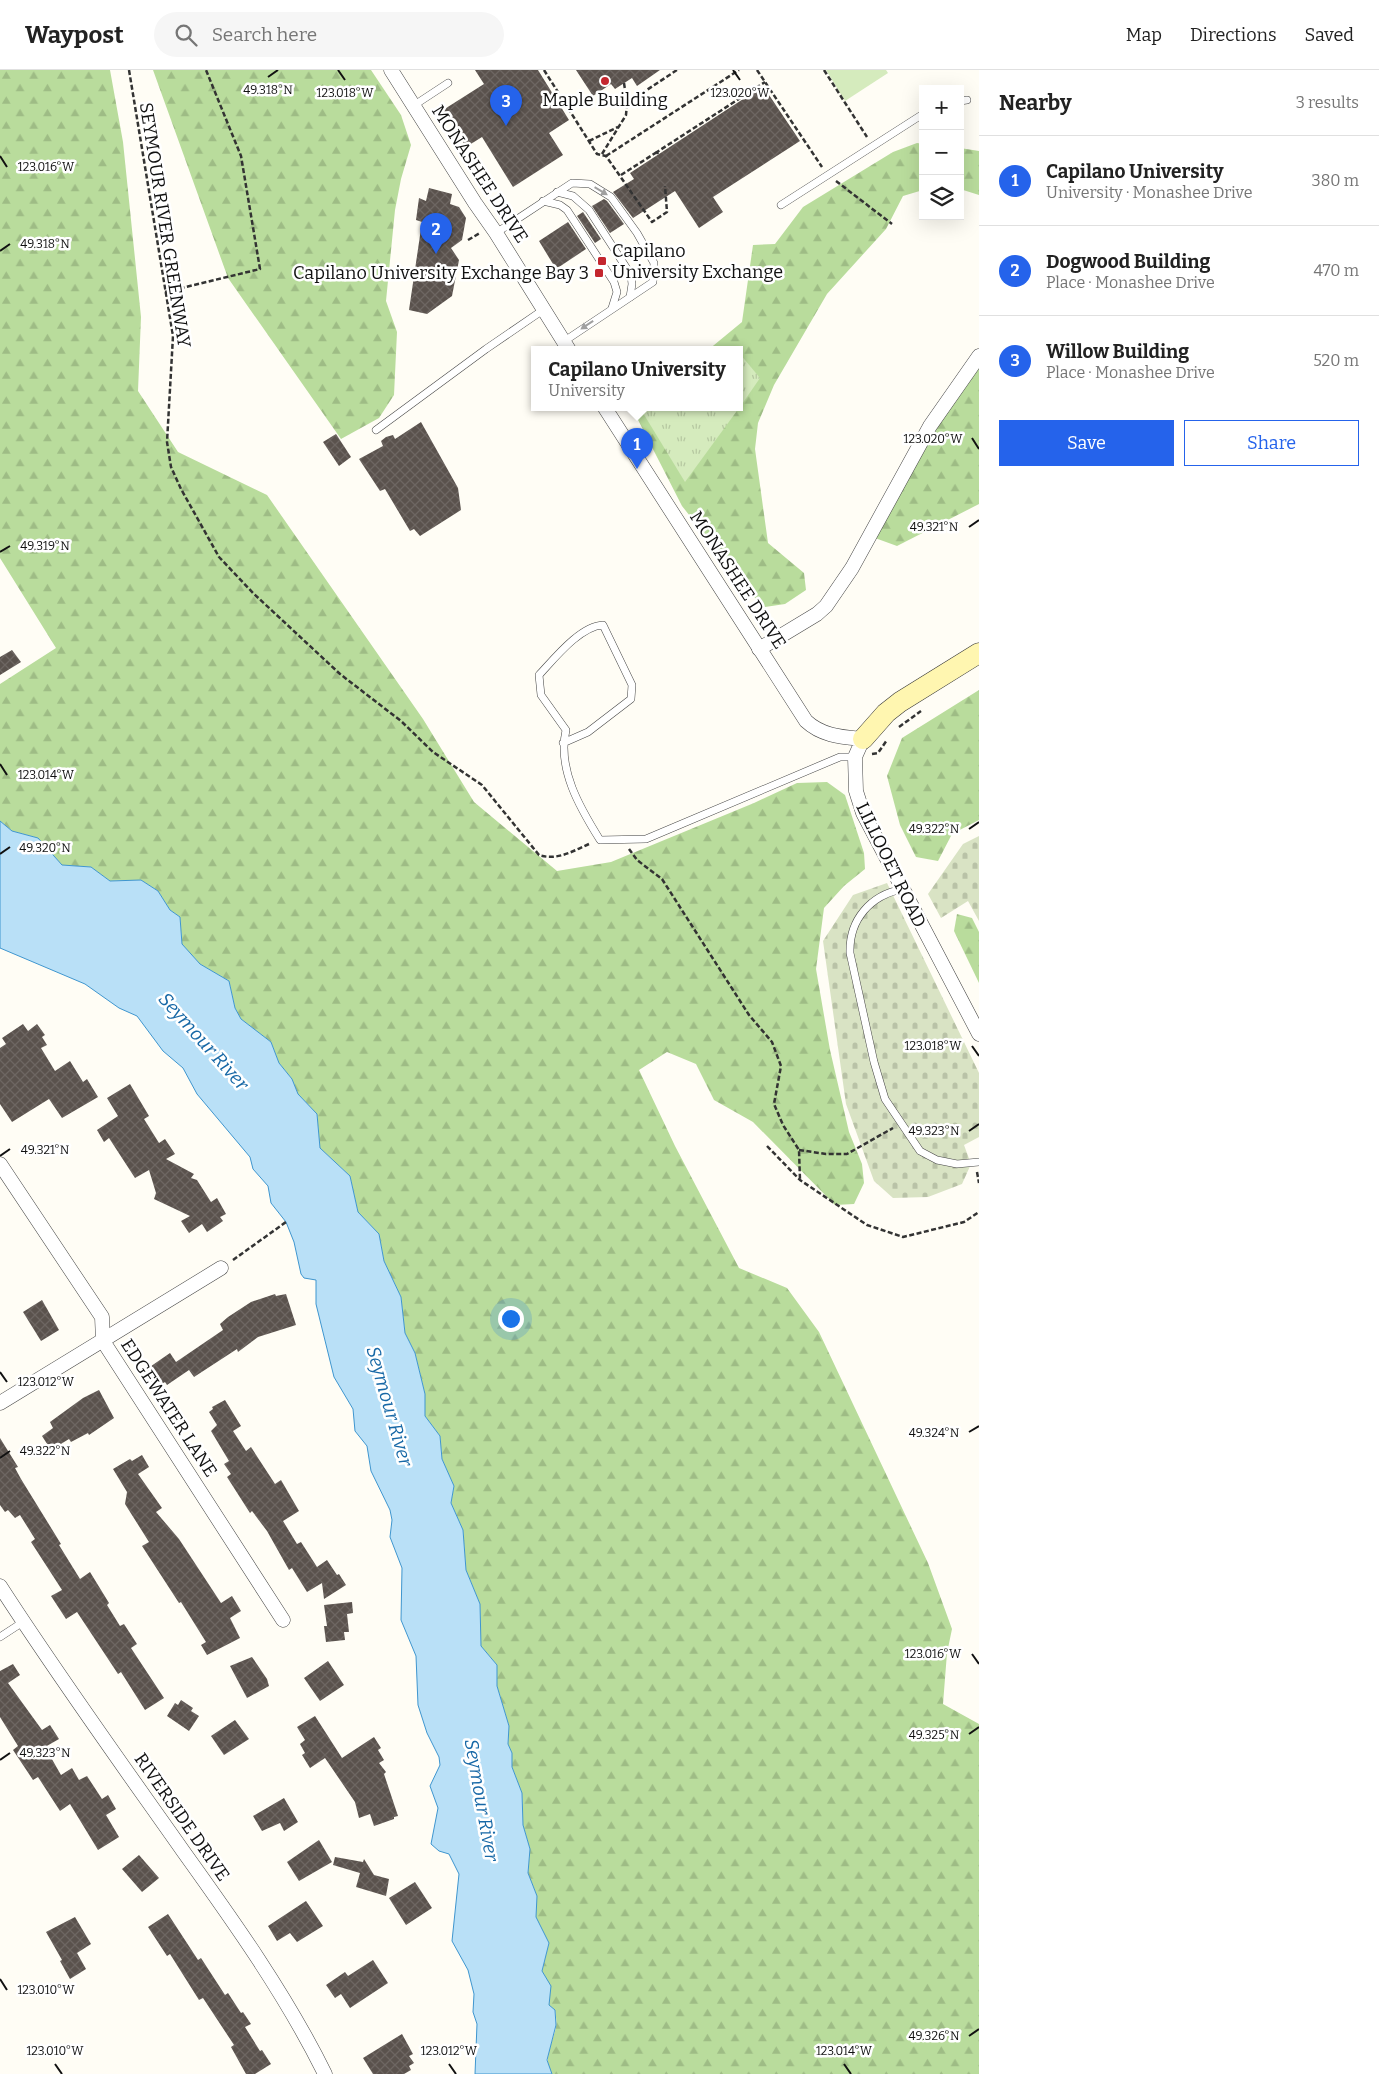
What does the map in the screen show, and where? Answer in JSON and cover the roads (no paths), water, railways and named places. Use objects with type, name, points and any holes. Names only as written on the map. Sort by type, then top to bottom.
[{"type":"street","name":"MONASHEE DRIVE","points":[[390,70],[475,204],[489,232],[544,310],[566,346]]},
{"type":"street","points":[[759,649],[817,614],[826,606],[852,568],[930,426],[979,356]]},
{"type":"street","name":"MONASHEE DRIVE","points":[[607,411],[806,721],[814,728],[838,737],[859,748]]},
{"type":"street","points":[[859,748],[886,713],[900,702],[979,653]]},
{"type":"street","name":"LILLOOET ROAD","points":[[859,748],[856,792],[863,813],[979,1034]]},
{"type":"street","name":"EDGEWATER LANE","points":[[0,1164],[102,1317],[103,1341],[283,1620]]},
{"type":"street","points":[[0,1404],[221,1268]]},
{"type":"street","name":"RIVERSIDE DRIVE","points":[[0,1586],[100,1735],[218,1900],[294,2015],[325,2074]]},
{"type":"lane","points":[[413,106],[448,83]]},
{"type":"lane","points":[[782,205],[919,117]]},
{"type":"lane","points":[[489,232],[572,183],[590,184],[611,196],[636,233],[654,263],[653,282],[612,309],[566,346]]},
{"type":"lane","points":[[557,192],[573,196],[589,210],[631,275],[630,297]]},
{"type":"lane","points":[[543,201],[560,205],[567,210],[614,282],[617,292],[612,309]]},
{"type":"lane","points":[[376,430],[486,349],[544,310]]},
{"type":"lane","points":[[562,743],[588,732],[631,699],[632,685],[602,625],[592,625],[563,649],[539,675],[541,695],[566,730],[562,743],[570,784],[582,810],[600,840],[646,839],[859,748]]},
{"type":"lane","points":[[903,889],[890,892],[863,910],[856,920],[850,942],[850,953],[874,1062],[885,1099],[920,1151],[937,1160],[957,1164],[979,1162]]},
{"type":"lane","points":[[0,1636],[23,1622]]},
{"type":"water","name":"Seymour River","points":[[0,821],[12,831],[38,838],[62,865],[91,867],[110,881],[141,880],[158,891],[170,910],[180,917],[182,944],[200,964],[229,981],[235,1008],[241,1019],[271,1042],[279,1063],[292,1079],[298,1094],[317,1114],[320,1148],[350,1176],[358,1212],[379,1234],[384,1261],[401,1297],[405,1333],[415,1353],[425,1394],[425,1416],[440,1436],[442,1459],[454,1486],[451,1503],[463,1530],[466,1570],[480,1604],[481,1646],[497,1665],[497,1686],[509,1726],[508,1744],[512,1753],[512,1767],[522,1793],[523,1825],[530,1849],[528,1873],[537,1896],[536,1917],[549,1943],[542,1971],[551,1986],[549,2005],[555,2010],[556,2025],[547,2060],[552,2074],[475,2074],[477,2024],[473,2012],[474,1994],[468,1970],[452,1941],[459,1874],[449,1854],[439,1851],[431,1844],[438,1808],[430,1786],[440,1765],[439,1757],[427,1733],[418,1705],[416,1656],[401,1620],[402,1568],[390,1537],[392,1520],[390,1510],[371,1471],[367,1446],[355,1431],[353,1409],[334,1377],[316,1304],[316,1280],[304,1278],[301,1274],[294,1242],[286,1222],[271,1203],[268,1186],[253,1169],[250,1157],[197,1094],[183,1068],[163,1051],[137,1016],[119,1008],[85,984],[0,948]]},
{"type":"place","name":"Maple Building","points":[[605,81]]},
{"type":"place","name":"Willow Building","points":[[506,126]]},
{"type":"place","name":"Dogwood Building","points":[[436,254]]},
{"type":"place","name":"Capilano University Exchange","points":[[602,261]]},
{"type":"place","name":"Capilano University Exchange Bay 3","points":[[599,273]]},
{"type":"place","name":"Capilano University","points":[[637,469]]}]
